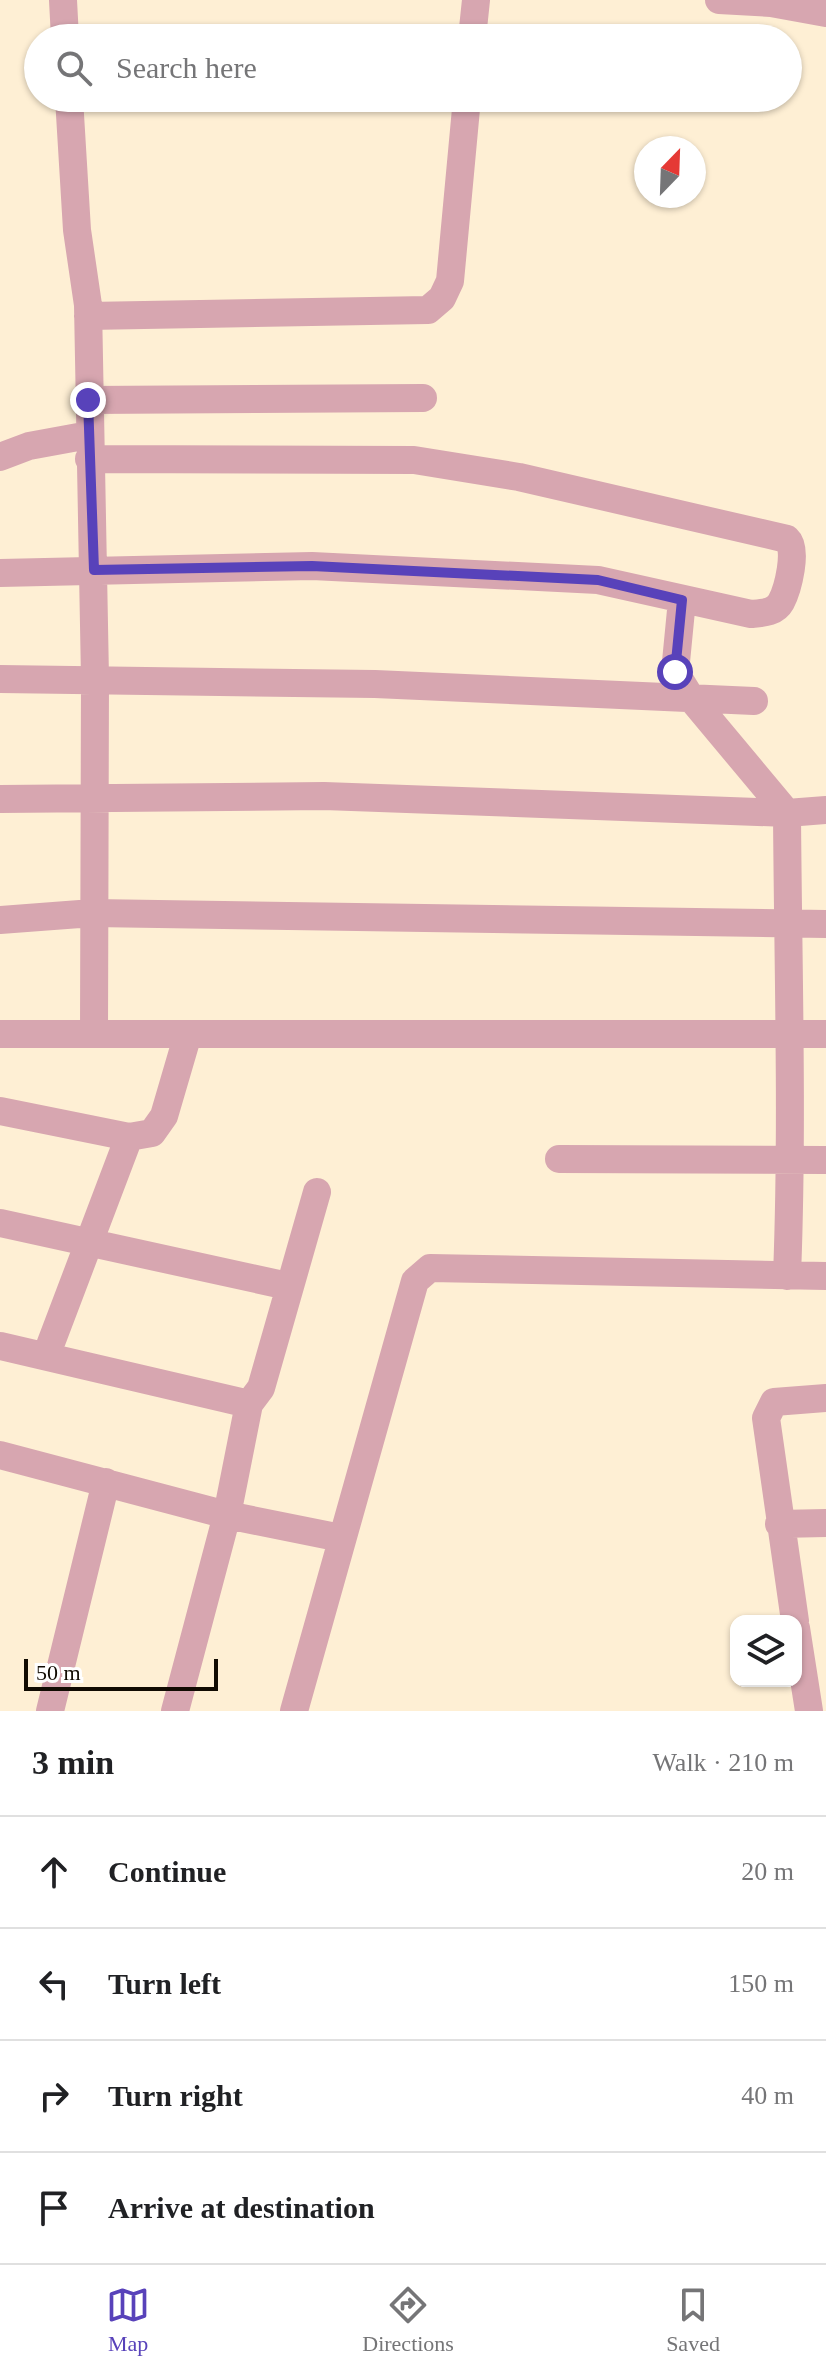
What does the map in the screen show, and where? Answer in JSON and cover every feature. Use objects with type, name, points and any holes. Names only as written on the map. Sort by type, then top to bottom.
[{"type":"street","points":[[63,0],[64,24]]},
{"type":"street","points":[[473,24],[476,0]]},
{"type":"street","points":[[719,0],[771,3],[826,13]]},
{"type":"street","points":[[70,112],[77,230],[88,316],[95,678],[94,1033]]},
{"type":"street","points":[[88,316],[428,310],[442,298],[450,281],[466,112]]},
{"type":"street","points":[[88,400],[423,398]]},
{"type":"street","points":[[0,457],[29,446],[414,460],[519,477],[787,539],[793,546],[781,604],[771,611],[751,614],[598,580],[312,566],[0,573]]},
{"type":"street","points":[[682,600],[675,672],[691,698],[787,813],[787,1033],[792,1161],[787,1276]]},
{"type":"street","points":[[0,679],[375,684],[754,701]]},
{"type":"street","points":[[0,799],[324,796],[787,813],[826,810]]},
{"type":"street","points":[[0,920],[93,913],[826,924]]},
{"type":"street","points":[[0,1034],[826,1034]]},
{"type":"street","points":[[0,1111],[129,1137],[152,1133],[160,1125],[188,1034]]},
{"type":"street","points":[[46,1356],[129,1137]]},
{"type":"street","points":[[559,1159],[826,1160]]},
{"type":"street","points":[[175,1711],[227,1515],[249,1404],[261,1388],[317,1192]]},
{"type":"street","points":[[0,1223],[288,1286]]},
{"type":"street","points":[[294,1711],[415,1281],[430,1268],[826,1276]]},
{"type":"street","points":[[0,1346],[249,1404]]},
{"type":"street","points":[[794,1615],[766,1418],[774,1402],[826,1398]]},
{"type":"street","points":[[0,1455],[227,1515],[341,1538]]},
{"type":"street","points":[[50,1711],[106,1482]]},
{"type":"street","points":[[779,1524],[826,1523]]},
{"type":"street","points":[[802,1638],[813,1656],[809,1711]]},
{"type":"route","points":[[88,400],[94,570],[312,566],[598,580],[682,600],[675,672]]}]
